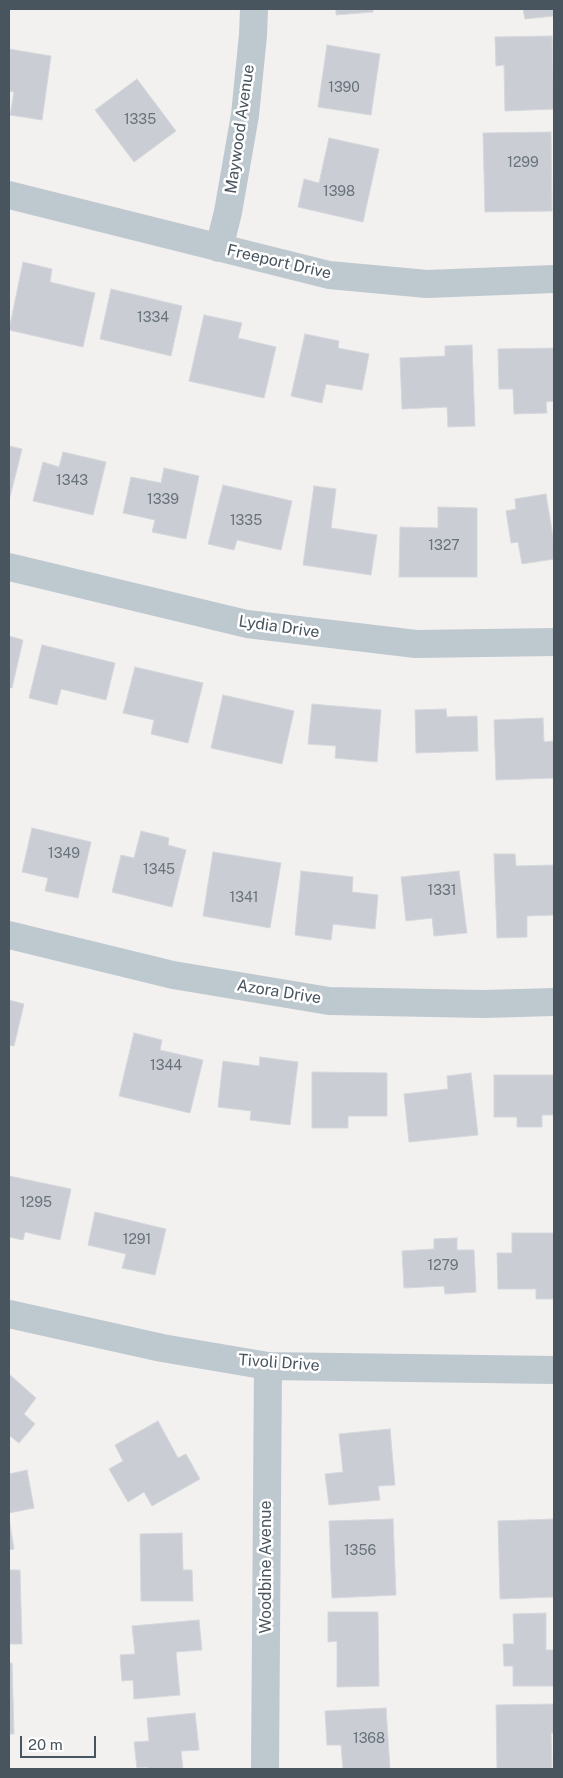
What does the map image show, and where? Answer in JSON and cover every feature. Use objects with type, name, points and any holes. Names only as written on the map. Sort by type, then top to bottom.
[{"type":"street","name":"Maywood Avenue","points":[[219,248],[228,212],[245,115],[254,9]]},
{"type":"street","name":"Freeport Drive","points":[[9,195],[330,275],[417,283],[554,279]]},
{"type":"street","name":"Lydia Drive","points":[[9,567],[247,624],[416,644],[554,642]]},
{"type":"street","name":"Azora Drive","points":[[9,935],[173,975],[328,1001],[483,1004],[554,1002]]},
{"type":"street","name":"Tivoli Drive","points":[[9,1314],[162,1348],[268,1366],[554,1370]]},
{"type":"street","name":"Woodbine Avenue","points":[[265,1769],[268,1366]]},
{"type":"building","points":[[336,9],[373,9],[373,12],[336,15]]},
{"type":"building","points":[[523,9],[554,9],[554,16],[525,19]]},
{"type":"building","points":[[552,36],[554,109],[505,111],[504,65],[496,66],[495,37]]},
{"type":"building","points":[[327,45],[380,54],[371,115],[318,107]]},
{"type":"building","points":[[9,49],[51,56],[42,120],[10,115],[14,92],[9,91]]},
{"type":"building","points":[[137,79],[176,131],[134,162],[95,110]]},
{"type":"building","points":[[551,132],[552,211],[485,212],[483,133]]},
{"type":"building","points":[[329,138],[379,149],[363,222],[298,207],[304,179],[319,183]]},
{"type":"building","points":[[23,262],[52,269],[50,282],[95,293],[83,347],[9,330]]},
{"type":"building","points":[[111,289],[182,306],[171,356],[100,339]]},
{"type":"building","points":[[204,315],[242,323],[238,338],[276,347],[264,398],[189,381]]},
{"type":"building","points":[[305,334],[339,341],[338,348],[369,354],[362,390],[326,384],[322,403],[291,396]]},
{"type":"building","points":[[472,345],[475,426],[448,427],[447,407],[402,409],[400,358],[445,356],[445,346]]},
{"type":"building","points":[[554,348],[554,401],[546,402],[547,413],[514,414],[513,389],[499,389],[498,349]]},
{"type":"building","points":[[9,446],[22,449],[10,497],[9,497]]},
{"type":"building","points":[[63,452],[106,462],[93,515],[33,501],[43,462],[59,467]]},
{"type":"building","points":[[164,468],[199,476],[186,539],[152,532],[155,520],[123,513],[131,477],[161,483]]},
{"type":"building","points":[[223,485],[292,501],[281,550],[237,540],[234,550],[208,544]]},
{"type":"building","points":[[314,486],[336,489],[331,528],[377,535],[371,575],[303,565]]},
{"type":"building","points":[[546,494],[554,543],[554,559],[522,564],[518,542],[511,543],[506,511],[516,509],[515,499]]},
{"type":"building","points":[[438,507],[477,508],[477,577],[399,577],[400,527],[438,528]]},
{"type":"building","points":[[9,636],[23,640],[12,688],[9,687]]},
{"type":"building","points":[[42,645],[115,663],[106,700],[61,689],[57,705],[29,698]]},
{"type":"building","points":[[135,667],[203,683],[188,743],[151,734],[154,720],[123,713]]},
{"type":"building","points":[[223,695],[294,711],[282,764],[211,748]]},
{"type":"building","points":[[312,704],[381,710],[377,762],[335,758],[336,746],[308,744]]},
{"type":"building","points":[[446,709],[447,717],[477,716],[478,751],[416,753],[415,710]]},
{"type":"building","points":[[543,718],[544,742],[554,741],[554,778],[496,780],[494,720]]},
{"type":"building","points":[[32,828],[91,842],[78,898],[45,891],[48,878],[22,872]]},
{"type":"building","points":[[141,831],[169,838],[168,845],[186,850],[172,907],[112,892],[121,855],[134,858]]},
{"type":"building","points":[[213,852],[281,863],[270,928],[203,916]]},
{"type":"building","points":[[494,854],[515,854],[516,866],[554,865],[554,915],[527,916],[527,937],[497,938]]},
{"type":"building","points":[[301,871],[353,877],[352,892],[378,895],[375,929],[333,924],[331,940],[295,935]]},
{"type":"building","points":[[459,871],[467,933],[434,936],[432,918],[406,921],[401,877]]},
{"type":"building","points":[[9,1000],[24,1004],[14,1046],[9,1045]]},
{"type":"building","points":[[134,1033],[162,1040],[160,1050],[203,1060],[190,1113],[119,1096]]},
{"type":"building","points":[[260,1057],[298,1062],[290,1125],[250,1120],[251,1111],[218,1107],[223,1061],[259,1066]]},
{"type":"building","points":[[312,1072],[387,1073],[387,1116],[348,1116],[348,1128],[312,1128]]},
{"type":"building","points":[[471,1073],[478,1135],[409,1142],[404,1094],[448,1089],[447,1076]]},
{"type":"building","points":[[494,1075],[554,1075],[554,1115],[542,1115],[542,1127],[517,1127],[517,1117],[494,1117]]},
{"type":"building","points":[[9,1176],[71,1189],[60,1240],[25,1232],[23,1240],[9,1237]]},
{"type":"building","points":[[95,1212],[166,1229],[155,1275],[122,1268],[126,1254],[88,1245]]},
{"type":"building","points":[[512,1233],[554,1233],[554,1299],[536,1299],[536,1289],[498,1289],[497,1253],[512,1253]]},
{"type":"building","points":[[457,1238],[457,1250],[474,1250],[476,1292],[445,1294],[444,1286],[404,1288],[402,1251],[434,1249],[434,1239]]},
{"type":"building","points":[[9,1374],[36,1398],[24,1414],[35,1424],[19,1443],[10,1436],[9,1438]]},
{"type":"building","points":[[158,1421],[178,1458],[186,1454],[200,1479],[152,1506],[144,1492],[128,1502],[109,1469],[123,1461],[115,1445]]},
{"type":"building","points":[[390,1429],[395,1485],[378,1486],[380,1500],[329,1505],[325,1474],[343,1472],[339,1434]]},
{"type":"building","points":[[27,1470],[34,1508],[9,1513],[9,1474]]},
{"type":"building","points":[[9,1518],[14,1549],[9,1550]]},
{"type":"building","points":[[393,1519],[396,1595],[332,1598],[329,1521]]},
{"type":"building","points":[[554,1519],[554,1597],[500,1599],[498,1521]]},
{"type":"building","points":[[182,1533],[183,1570],[192,1570],[193,1601],[141,1601],[140,1534]]},
{"type":"building","points":[[9,1570],[20,1570],[22,1644],[9,1644]]},
{"type":"building","points":[[328,1612],[378,1612],[379,1686],[337,1687],[337,1641],[328,1642]]},
{"type":"building","points":[[546,1613],[546,1650],[554,1650],[554,1686],[513,1686],[513,1666],[504,1666],[503,1644],[514,1644],[513,1614]]},
{"type":"building","points":[[199,1620],[202,1650],[176,1652],[180,1695],[134,1699],[133,1680],[122,1681],[120,1655],[135,1654],[132,1626]]},
{"type":"building","points":[[9,1663],[12,1663],[14,1734],[9,1734]]},
{"type":"building","points":[[554,1704],[554,1733],[551,1733],[552,1769],[497,1769],[496,1705]]},
{"type":"building","points":[[386,1708],[390,1769],[343,1769],[341,1745],[327,1745],[325,1711]]},
{"type":"building","points":[[195,1713],[199,1750],[181,1751],[183,1769],[137,1768],[134,1742],[149,1741],[147,1718]]}]
